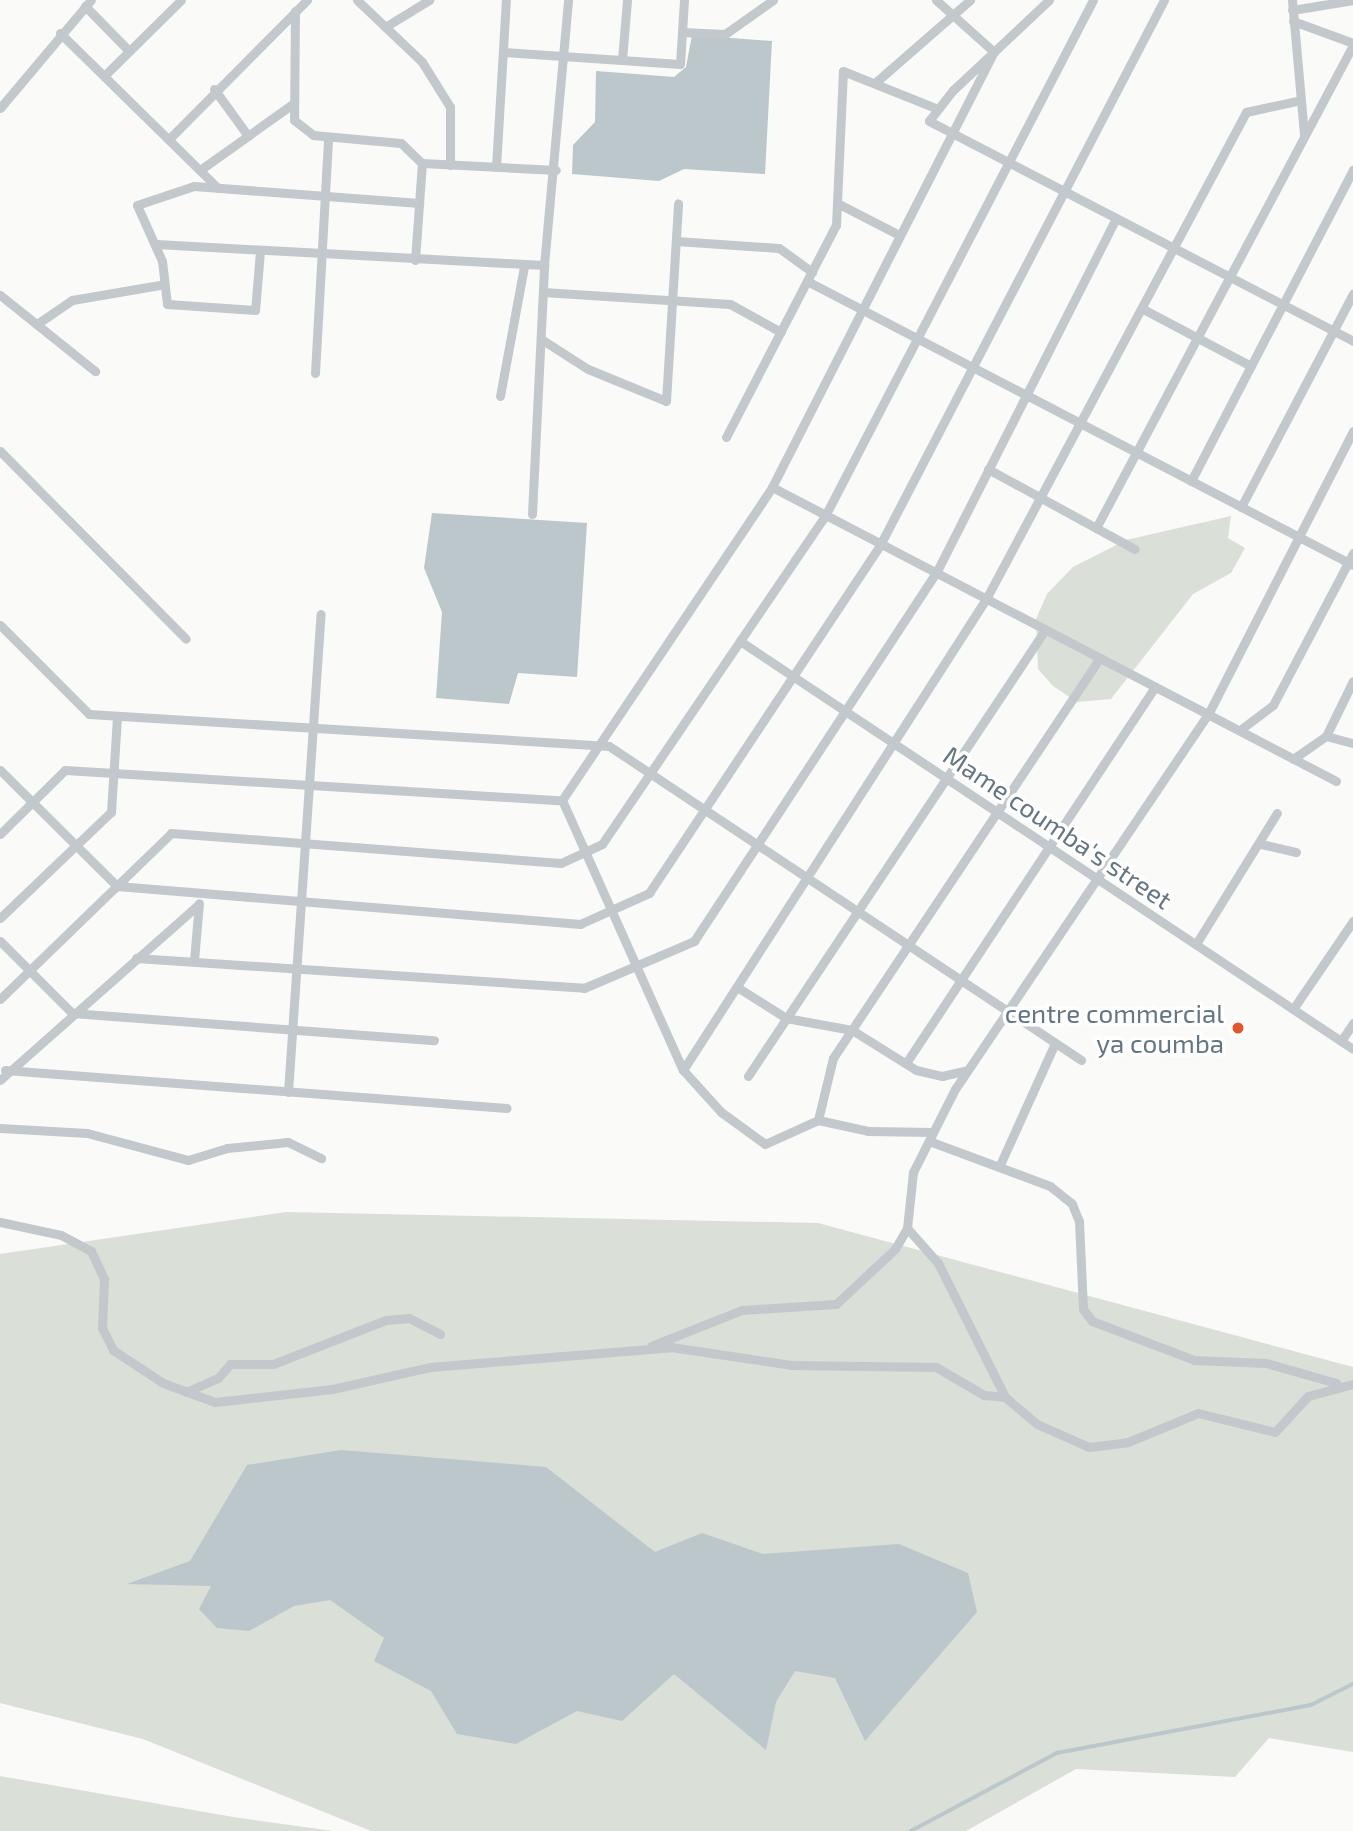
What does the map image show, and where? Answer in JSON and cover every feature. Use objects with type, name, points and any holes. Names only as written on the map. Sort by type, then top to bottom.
[{"type":"street","points":[[104,76],[181,0]]},
{"type":"street","points":[[169,139],[214,89],[307,0]]},
{"type":"street","points":[[357,0],[422,62],[450,107],[450,164]]},
{"type":"street","points":[[385,27],[429,0]]},
{"type":"street","points":[[496,167],[506,0]]},
{"type":"street","points":[[532,514],[544,265],[556,170],[568,0]]},
{"type":"street","points":[[622,60],[627,0]]},
{"type":"street","points":[[503,52],[680,64],[684,0]]},
{"type":"street","points":[[682,32],[726,34],[774,0]]},
{"type":"street","points":[[936,0],[994,52]]},
{"type":"street","points":[[876,82],[970,0]]},
{"type":"street","points":[[1049,0],[994,52],[929,121],[1353,341]]},
{"type":"street","points":[[0,999],[171,833],[561,863],[602,844],[826,514],[1093,0]]},
{"type":"street","points":[[0,770],[117,886],[580,924],[649,893],[880,545],[1164,0]]},
{"type":"street","points":[[1292,0],[1304,136]]},
{"type":"street","points":[[1293,15],[1353,0]]},
{"type":"street","points":[[0,108],[60,33],[88,3],[129,51]]},
{"type":"street","points":[[295,11],[294,120],[328,138],[401,143],[422,163],[556,170]]},
{"type":"street","points":[[1096,528],[1353,44],[1293,15]]},
{"type":"street","points":[[60,33],[218,188]]},
{"type":"street","points":[[562,800],[772,487],[994,52]]},
{"type":"street","points":[[726,438],[836,225],[843,71],[938,109]]},
{"type":"street","points":[[214,89],[248,136]]},
{"type":"street","points":[[683,1070],[986,599],[1082,424],[1246,111],[1301,100]]},
{"type":"street","points":[[200,170],[294,103]]},
{"type":"street","points":[[315,373],[328,138]]},
{"type":"street","points":[[415,260],[422,163]]},
{"type":"street","points":[[1191,481],[1353,170]]},
{"type":"street","points":[[260,251],[254,310],[167,304],[160,285],[156,244],[137,205],[194,186],[419,203]]},
{"type":"street","points":[[541,339],[588,369],[666,401],[678,203]]},
{"type":"street","points":[[837,203],[900,235]]},
{"type":"street","points":[[136,958],[584,988],[694,942],[936,573],[1116,218]]},
{"type":"street","points":[[676,241],[779,248],[812,272]]},
{"type":"street","points":[[156,244],[524,267],[544,265]]},
{"type":"street","points":[[500,396],[524,267]]},
{"type":"street","points":[[807,281],[1351,564]]},
{"type":"street","points":[[37,324],[72,300],[160,285]]},
{"type":"street","points":[[543,292],[730,304],[780,332]]},
{"type":"street","points":[[1241,507],[1353,294]]},
{"type":"street","points":[[0,295],[96,371]]},
{"type":"street","points":[[1143,309],[1251,366]]},
{"type":"street","points":[[643,1349],[742,1310],[836,1304],[895,1249],[907,1228],[911,1178],[967,1070],[1208,715],[1353,431]]},
{"type":"street","points":[[0,451],[186,639]]},
{"type":"street","points":[[988,469],[1135,550]]},
{"type":"street","points":[[772,487],[1336,781]]},
{"type":"street","points":[[1238,730],[1253,726],[1273,705],[1351,564],[1353,553]]},
{"type":"street","points":[[288,1092],[321,614]]},
{"type":"street","points":[[0,625],[89,714],[609,746],[1082,1060]]},
{"type":"street","points":[[748,1076],[1045,630]]},
{"type":"street","name":"Mame coumba's street","points":[[740,640],[1353,1049]]},
{"type":"street","points":[[818,1120],[831,1064],[1100,658]]},
{"type":"street","points":[[1293,759],[1326,736],[1353,681]]},
{"type":"street","points":[[906,1063],[1156,687]]},
{"type":"street","points":[[0,918],[111,812],[117,716]]},
{"type":"street","points":[[1326,736],[1353,743]]},
{"type":"street","points":[[0,834],[65,770],[562,800]]},
{"type":"street","points":[[562,800],[683,1070],[721,1112],[765,1144],[818,1120],[868,1131],[931,1136],[999,1167],[1050,1186],[1077,1211],[1083,1309],[1092,1321],[1194,1360],[1266,1363],[1342,1384],[1353,1384]]},
{"type":"street","points":[[1196,944],[1261,844],[1277,813]]},
{"type":"street","points":[[1261,844],[1296,852]]},
{"type":"street","points":[[194,960],[199,893]]},
{"type":"street","points":[[0,1080],[2,1072],[198,905]]},
{"type":"street","points":[[1293,1009],[1353,921]]},
{"type":"street","points":[[0,941],[72,1013],[434,1040]]},
{"type":"street","points":[[737,987],[786,1018],[852,1030],[906,1063],[942,1076],[967,1070]]},
{"type":"street","points":[[1341,1041],[1353,1023]]},
{"type":"street","points":[[999,1167],[1055,1042]]},
{"type":"street","points":[[2,1072],[508,1108]]},
{"type":"street","points":[[0,1128],[87,1133],[188,1160],[226,1148],[288,1142],[321,1158]]},
{"type":"street","points":[[0,1222],[61,1235],[91,1251],[103,1279],[101,1323],[109,1344],[126,1360],[186,1392],[232,1403],[430,1367],[680,1348],[826,1367],[936,1367],[984,1395],[1005,1397]]},
{"type":"street","points":[[907,1228],[938,1263],[1005,1397],[1037,1424],[1105,1448],[1198,1413],[1275,1432],[1306,1397],[1342,1384]]},
{"type":"street","points":[[186,1392],[230,1364],[273,1364],[386,1321],[409,1318],[440,1334]]},
{"type":"shaded area","points":[[692,35],[772,41],[765,174],[684,169],[659,181],[572,174],[573,145],[595,122],[596,71],[674,77],[686,67]]},
{"type":"shaded area","points":[[432,513],[587,523],[577,677],[518,673],[509,704],[436,698],[442,612],[424,568]]},
{"type":"shaded area","points":[[1231,516],[1228,538],[1245,548],[1231,573],[1193,594],[1111,699],[1077,702],[1053,686],[1038,669],[1036,619],[1047,594],[1073,567],[1126,540]]},
{"type":"shaded area","points":[[286,1212],[818,1223],[1353,1367],[1353,1752],[1269,1738],[1235,1777],[1076,1769],[966,1831],[371,1831],[143,1739],[0,1703],[0,1254]]},
{"type":"shaded area","points":[[341,1450],[546,1467],[655,1552],[702,1533],[763,1554],[899,1544],[968,1573],[977,1612],[865,1741],[835,1678],[795,1671],[776,1702],[766,1750],[674,1674],[622,1721],[577,1711],[516,1744],[457,1734],[431,1691],[374,1661],[384,1638],[330,1600],[294,1606],[249,1631],[217,1628],[199,1609],[211,1586],[127,1584],[190,1561],[247,1465]]},
{"type":"shaded area","points":[[0,1776],[233,1817],[333,1831],[0,1831]]},
{"type":"waterway","points":[[911,1831],[1057,1753],[1311,1705],[1353,1684]]},
{"type":"place","name":"centre commercial ya coumba","points":[[1238,1028]]}]
